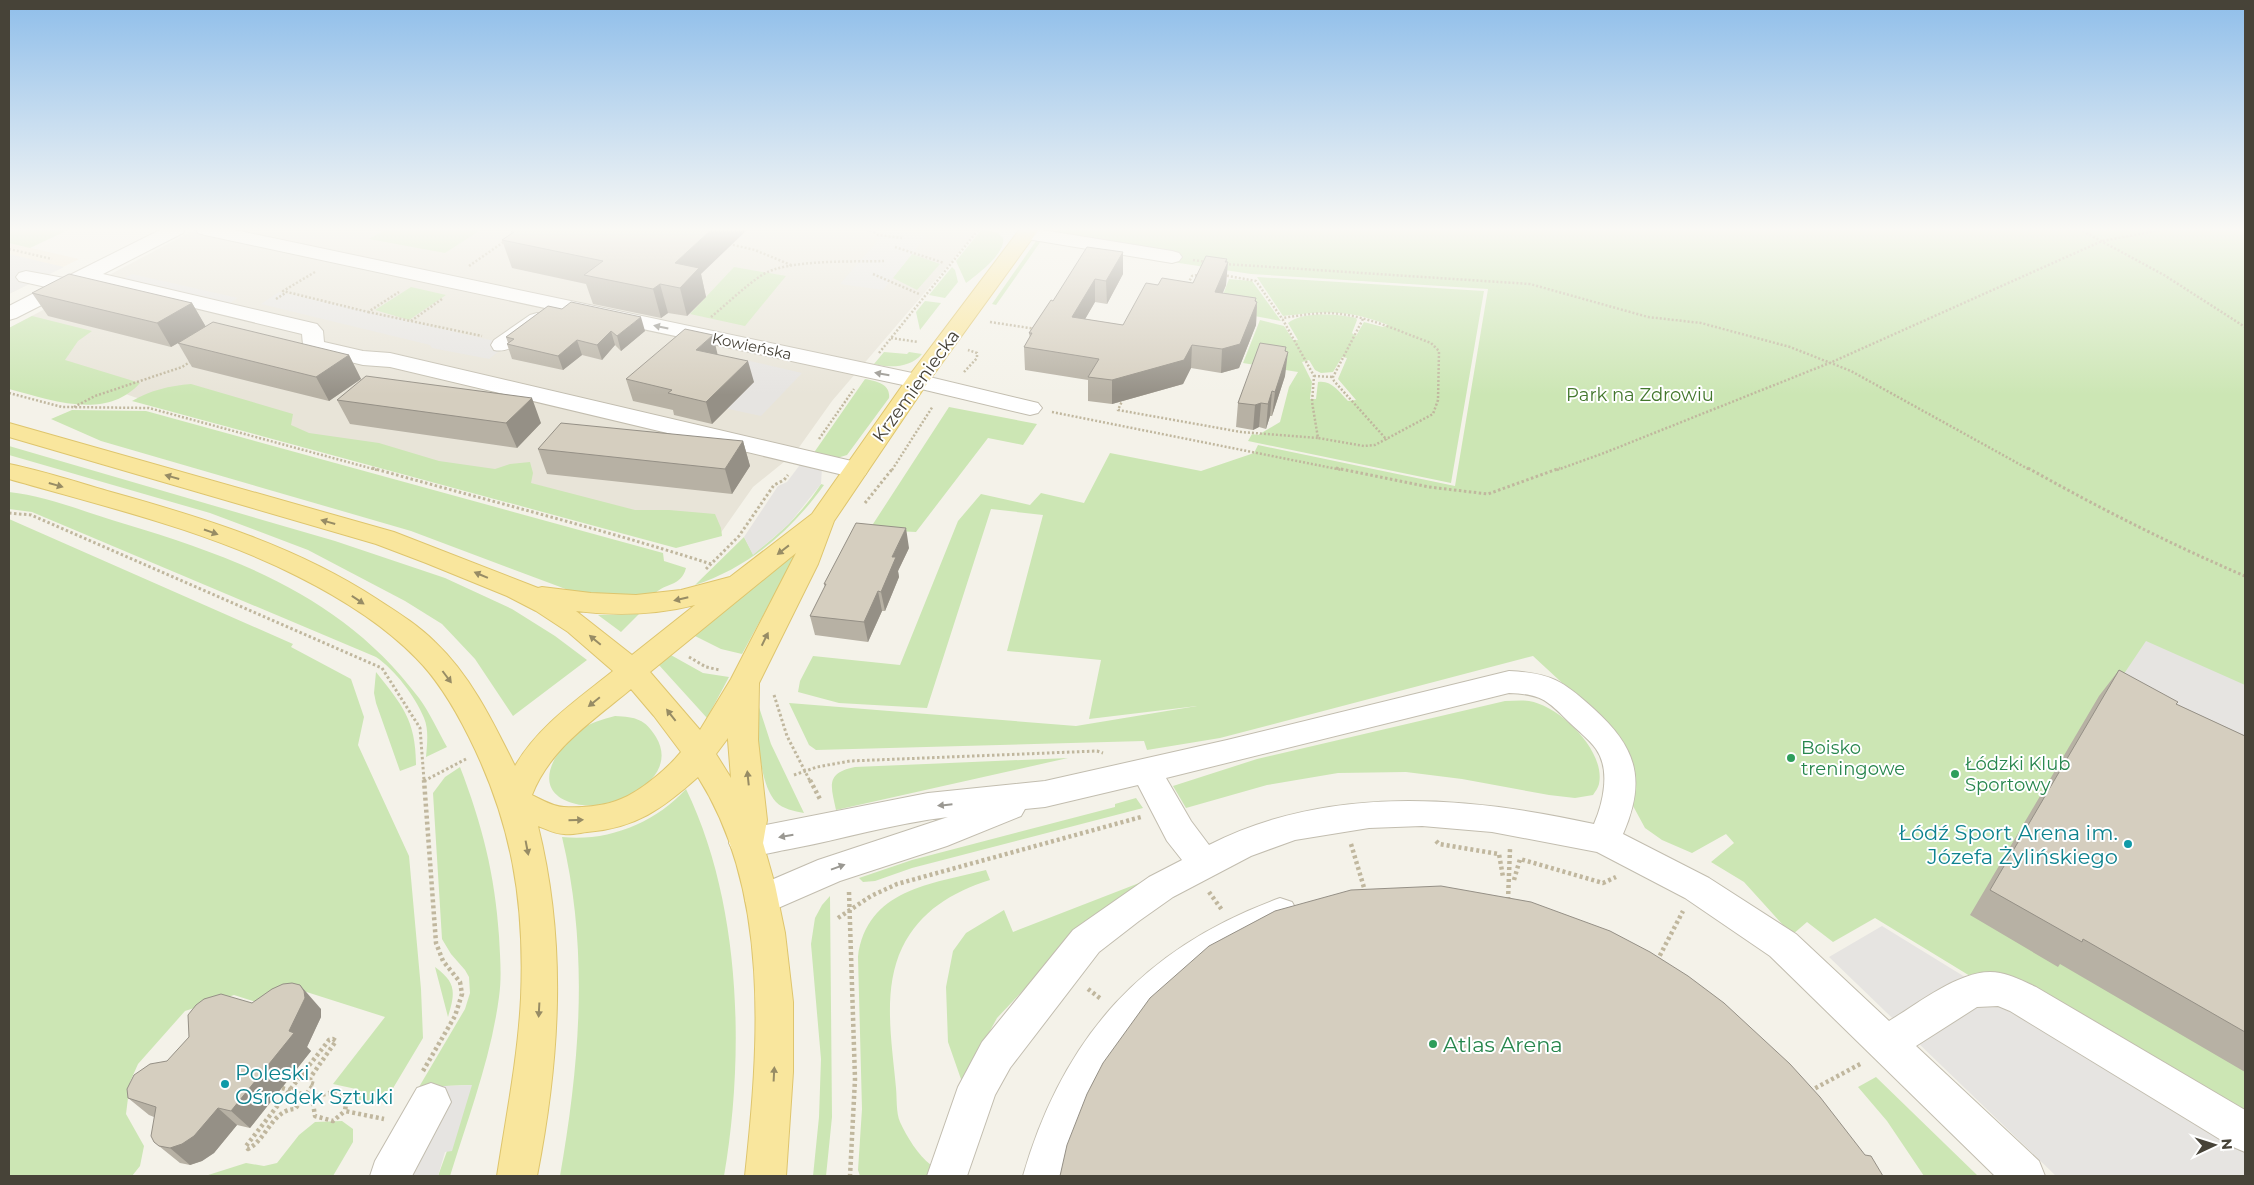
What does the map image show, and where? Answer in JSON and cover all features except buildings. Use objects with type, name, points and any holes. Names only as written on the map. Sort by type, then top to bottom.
[{"type":"main road","name":"Krzemieniecka","points":[[821,520],[744,580],[550,740],[528,769],[514,801],[534,812],[563,821],[607,817],[629,811],[649,799],[671,783],[699,754],[716,731],[734,677],[805,564],[821,520],[986,284]]},
{"type":"main road","points":[[9,430],[385,538],[434,555],[526,593],[566,617],[632,671],[664,706],[699,754],[721,792],[746,843],[762,900],[770,952],[774,1013],[772,1113],[766,1176]]},
{"type":"main road","points":[[9,471],[248,544],[305,569],[358,600],[416,640],[436,662],[470,711],[490,748],[514,801],[527,847],[533,885],[538,931],[540,978],[538,1031],[529,1111],[517,1176]]},
{"type":"main road","points":[[526,593],[609,606],[650,604],[710,592],[744,580]]},
{"type":"main road","points":[[734,677],[744,740],[751,820],[746,843]]},
{"type":"street","points":[[9,314],[68,284]]},
{"type":"street","points":[[96,284],[309,329],[312,331],[314,345],[317,347],[363,358],[390,360],[856,470]]},
{"type":"street","name":"Kowieńska","points":[[464,284],[917,381],[1030,408]]},
{"type":"street","points":[[494,341],[557,304]]},
{"type":"street","points":[[762,900],[845,864],[935,836],[1046,794],[1508,682],[1543,685],[1558,692],[1601,734],[1613,749],[1620,779],[1616,808],[1604,840]]},
{"type":"street","points":[[1146,770],[1180,831],[1205,865]]},
{"type":"street","points":[[746,843],[833,828],[928,806],[1046,794]]},
{"type":"street","points":[[947,1176],[978,1087],[996,1055],[1086,941],[1160,887],[1239,846],[1294,827],[1369,815],[1422,813],[1492,819],[1565,831],[1604,840],[1697,888],[1783,945],[1874,1053],[2024,1176]]},
{"type":"street","points":[[1043,1176],[1060,1128],[1079,1086],[1101,1049],[1139,1002],[1178,967],[1214,943],[1267,918],[1314,903]]},
{"type":"street","points":[[1874,1053],[1970,991],[1999,989],[2023,999],[2245,1132]]},
{"type":"street","points":[[390,1176],[422,1102]]},
{"type":"path","points":[[294,284],[283,291],[494,341]]},
{"type":"path","points":[[710,318],[751,284]]},
{"type":"path","points":[[897,284],[919,294]]},
{"type":"path","points":[[701,574],[739,536],[774,485],[784,480],[798,461],[809,455],[866,371],[934,284]]},
{"type":"path","points":[[1185,290],[1188,284]]},
{"type":"path","points":[[1258,284],[1282,318],[1314,376],[1312,402],[1318,438]]},
{"type":"path","points":[[1531,284],[1648,317],[1690,321],[1790,346],[1832,362],[2118,518],[2186,551],[2245,576]]},
{"type":"path","points":[[1030,408],[1429,487],[1488,494],[1604,453],[1832,362],[2005,284]]},
{"type":"path","points":[[2177,284],[2245,327]]},
{"type":"path","points":[[368,312],[403,289]]},
{"type":"path","points":[[411,321],[442,299]]},
{"type":"path","points":[[1125,395],[1118,410],[1241,432],[1318,438],[1364,446],[1375,445],[1387,440],[1433,414],[1438,400],[1438,352],[1431,343],[1363,319],[1341,314],[1327,313],[1282,318]]},
{"type":"path","points":[[1363,319],[1334,377],[1334,381],[1387,440]]},
{"type":"path","points":[[990,322],[1040,330]]},
{"type":"path","points":[[891,338],[922,343]]},
{"type":"path","points":[[858,510],[886,479],[925,415],[977,358],[974,351],[964,350]]},
{"type":"path","points":[[73,407],[95,396],[182,367],[198,357]]},
{"type":"path","points":[[1314,376],[1334,377]]},
{"type":"path","points":[[9,392],[62,407],[149,408],[463,495],[620,535],[711,564]]},
{"type":"path","points":[[9,513],[31,515],[382,668],[412,710],[420,728],[436,943],[443,961],[460,982],[462,994],[422,1102],[393,1121],[345,1111]]},
{"type":"path","points":[[683,654],[706,667],[734,677]]},
{"type":"path","points":[[774,690],[780,717],[833,828]]},
{"type":"path","points":[[794,775],[805,770],[850,761],[1097,751],[1146,770]]},
{"type":"path","points":[[424,780],[458,763]]},
{"type":"path","points":[[838,918],[871,896],[918,878],[1167,810]]},
{"type":"path","points":[[1350,842],[1366,895]]},
{"type":"path","points":[[1439,844],[1499,854],[1503,877]]},
{"type":"path","points":[[1508,906],[1510,855]]},
{"type":"path","points":[[1514,880],[1520,859],[1587,878]]},
{"type":"path","points":[[845,864],[849,880],[855,1079],[850,1176]]},
{"type":"path","points":[[1655,966],[1675,924]]},
{"type":"path","points":[[333,1039],[336,1041],[310,1078],[311,1083],[314,1084],[295,1109],[286,1109],[278,1116],[257,1144],[248,1149],[246,1146],[289,1090],[329,1040],[333,1039]]},
{"type":"path","points":[[1808,1092],[1843,1075],[1874,1053]]},
{"type":"path","points":[[282,1088],[312,1097],[334,1092],[347,1096],[345,1111],[333,1121],[315,1116],[312,1097]]},
{"type":"shaded area","points":[[9,284],[28,284],[9,294]]},
{"type":"shaded area","points":[[9,284],[29,284],[9,294]]},
{"type":"shaded area","points":[[92,284],[932,284],[832,401],[795,453],[753,487],[720,534],[682,544],[134,397],[9,352],[9,328]]},
{"type":"shaded area","points":[[114,284],[177,284],[238,298],[218,310],[111,286]]},
{"type":"shaded area","points":[[842,284],[888,284],[883,290]]},
{"type":"shaded area","points":[[279,292],[508,344],[489,359],[432,348],[430,345],[261,304]]},
{"type":"shaded area","points":[[737,358],[802,373],[761,416],[692,401]]},
{"type":"shaded area","points":[[802,462],[822,467],[821,484],[789,524],[753,555],[744,537],[778,486],[787,482]]},
{"type":"shaded area","points":[[2146,641],[2245,685],[2245,763],[2107,699]]},
{"type":"shaded area","points":[[1882,926],[2245,1149],[2245,1176],[2056,1176],[1829,957]]},
{"type":"shaded area","points":[[472,1085],[452,1151],[445,1152],[438,1176],[370,1176],[374,1165],[419,1087]]},
{"type":"green space","points":[[718,284],[779,284],[745,326],[690,314]]},
{"type":"green space","points":[[906,284],[922,284],[917,290]]},
{"type":"green space","points":[[938,284],[956,284],[945,298],[929,295]]},
{"type":"green space","points":[[1006,284],[1011,284],[996,305],[992,304]]},
{"type":"green space","points":[[1227,284],[1254,284],[1281,321],[1249,315],[1216,313]]},
{"type":"green space","points":[[1262,284],[1375,284],[1484,291],[1451,483],[1248,441],[1252,434],[1258,435],[1280,422],[1289,387],[1298,372],[1243,363],[1260,320],[1284,326],[1293,340],[1298,340],[1288,323],[1294,319],[1311,315],[1340,315],[1356,318],[1352,333],[1356,336],[1364,322],[1383,327],[1388,325],[1361,316],[1324,312],[1283,316]],"holes":[[[1342,357],[1347,358],[1338,379],[1356,400],[1348,401],[1335,387],[1323,382],[1318,382],[1316,399],[1310,399],[1312,382],[1302,362],[1309,360],[1315,370],[1321,373],[1333,372]]]},
{"type":"green space","name":"Park na Zdrowiu","points":[[1414,284],[2245,284],[2245,1144],[1875,918],[1833,942],[1807,922],[1792,935],[1744,882],[1711,862],[1734,843],[1726,834],[1692,853],[1662,840],[1645,828],[1632,804],[1611,728],[1533,656],[1220,738],[1147,750],[1144,741],[816,750],[809,745],[789,703],[1076,726],[1197,706],[1089,719],[1101,660],[1007,651],[1043,515],[991,509],[927,708],[839,703],[798,692],[800,681],[813,656],[900,665],[958,521],[981,494],[1030,505],[1041,493],[1084,503],[1110,453],[1201,471],[1254,453],[1258,445],[1455,486],[1488,289]]},
{"type":"green space","points":[[411,287],[446,295],[409,320],[375,310]]},
{"type":"green space","points":[[925,301],[941,303],[920,330],[916,312]]},
{"type":"green space","points":[[32,316],[92,331],[78,341],[65,360],[140,383],[126,395],[111,402],[95,404],[60,402],[9,389],[9,328]]},
{"type":"green space","points":[[884,352],[922,354],[912,362],[900,366],[874,364]]},
{"type":"green space","points":[[865,379],[885,386],[888,389],[889,398],[847,455],[837,458],[813,454]]},
{"type":"green space","points":[[191,384],[293,414],[291,425],[309,433],[379,443],[439,461],[495,469],[510,464],[530,462],[533,473],[531,483],[635,510],[669,510],[715,514],[722,536],[676,548],[132,401],[160,389]]},
{"type":"green space","points":[[949,407],[1037,424],[1023,445],[988,438],[916,532],[896,531],[862,541]]},
{"type":"green space","points":[[72,410],[146,411],[663,553],[664,561],[686,568],[680,579],[653,596],[620,599],[571,591],[411,531],[101,441],[51,419]]},
{"type":"green space","points":[[9,446],[335,541],[445,578],[512,609],[555,636],[587,660],[513,716],[475,659],[442,624],[405,601],[308,550],[210,513],[9,455]]},
{"type":"green space","points":[[821,484],[824,485],[798,518],[767,546],[733,568],[695,585],[744,537],[753,554],[763,547],[798,513]]},
{"type":"green space","points":[[9,492],[53,501],[168,537],[209,552],[249,568],[324,608],[358,634],[390,663],[419,698],[447,747],[426,757],[427,727],[420,710],[410,692],[397,676],[376,657],[32,512],[9,509]]},
{"type":"green space","points":[[9,519],[293,644],[291,647],[351,679],[364,717],[358,745],[409,856],[421,989],[423,1038],[389,1095],[385,1098],[374,1102],[358,1100],[360,1095],[356,1089],[333,1084],[385,1017],[294,988],[272,1007],[234,995],[185,1011],[138,1064],[130,1082],[126,1114],[144,1146],[140,1166],[132,1176],[9,1176]]},
{"type":"green space","points":[[798,551],[742,654],[721,649],[693,635]]},
{"type":"green space","points":[[639,614],[621,632],[598,615]]},
{"type":"green space","points":[[669,654],[703,673],[729,677],[707,718],[658,664]]},
{"type":"green space","points":[[376,672],[406,714],[413,736],[416,765],[400,771],[376,703],[374,693]]},
{"type":"green space","points":[[1505,701],[1529,701],[1541,705],[1554,711],[1578,732],[1595,758],[1599,771],[1599,784],[1593,795],[1575,798],[1549,795],[1462,779],[1406,772],[1338,773],[1267,785],[1186,808],[1173,786],[1257,759]]},
{"type":"green space","points":[[758,704],[771,744],[804,813],[789,809],[776,802],[765,782],[760,755]]},
{"type":"green space","points":[[615,716],[634,718],[648,726],[656,737],[661,753],[659,767],[651,779],[639,790],[624,798],[591,805],[576,804],[561,798],[553,790],[549,781],[550,770],[562,748],[580,730]]},
{"type":"green space","points":[[1068,758],[836,810],[832,787],[834,777],[845,770],[855,767]]},
{"type":"green space","points":[[460,767],[481,829],[491,871],[497,914],[500,982],[495,1020],[485,1065],[450,1176],[438,1176],[471,1085],[419,1087],[465,1009],[470,993],[469,977],[442,939],[433,793],[445,777]]},
{"type":"green space","points":[[686,789],[704,833],[718,880],[728,929],[734,979],[735,1080],[731,1129],[724,1176],[560,1176],[573,1091],[579,1006],[576,922],[562,837],[596,836],[630,828],[660,812]]},
{"type":"green space","points":[[1136,798],[1143,808],[912,868],[875,881],[863,882],[859,878],[912,860],[1115,807],[1115,804]]},
{"type":"green space","points":[[986,870],[990,880],[950,897],[918,923],[902,948],[892,981],[890,1017],[898,1114],[900,1122],[913,1145],[931,1165],[928,1176],[860,1176],[858,1170],[862,1109],[858,957],[864,934],[874,917],[888,903],[905,893],[944,880]]},
{"type":"green space","points":[[1165,873],[1059,952],[997,1018],[962,1082],[948,1042],[946,987],[953,951],[966,933],[1004,910],[1013,932]]},
{"type":"green space","points":[[830,896],[832,1117],[826,1176],[813,1176],[819,1117],[821,1059],[811,944],[815,918],[822,905]]},
{"type":"green space","points":[[435,967],[451,984],[453,995],[448,1017]]},
{"type":"green space","points":[[1876,1077],[1978,1176],[1924,1176],[1887,1121],[1858,1087]]},
{"type":"green space","points":[[342,1121],[353,1129],[353,1142],[333,1176],[205,1176],[246,1163],[264,1166],[277,1163],[299,1135],[315,1122]]},
{"type":"place","name":"Boisko treningowe","points":[[1791,758]]},
{"type":"place","name":"Łódzki Klub Sportowy","points":[[1955,774]]},
{"type":"place","name":"Łódź Sport Arena im. Józefa Żylińskiego","points":[[2128,844]]},
{"type":"place","name":"Atlas Arena","points":[[1433,1044]]},
{"type":"place","name":"Poleski Ośrodek Sztuki","points":[[225,1084]]}]
